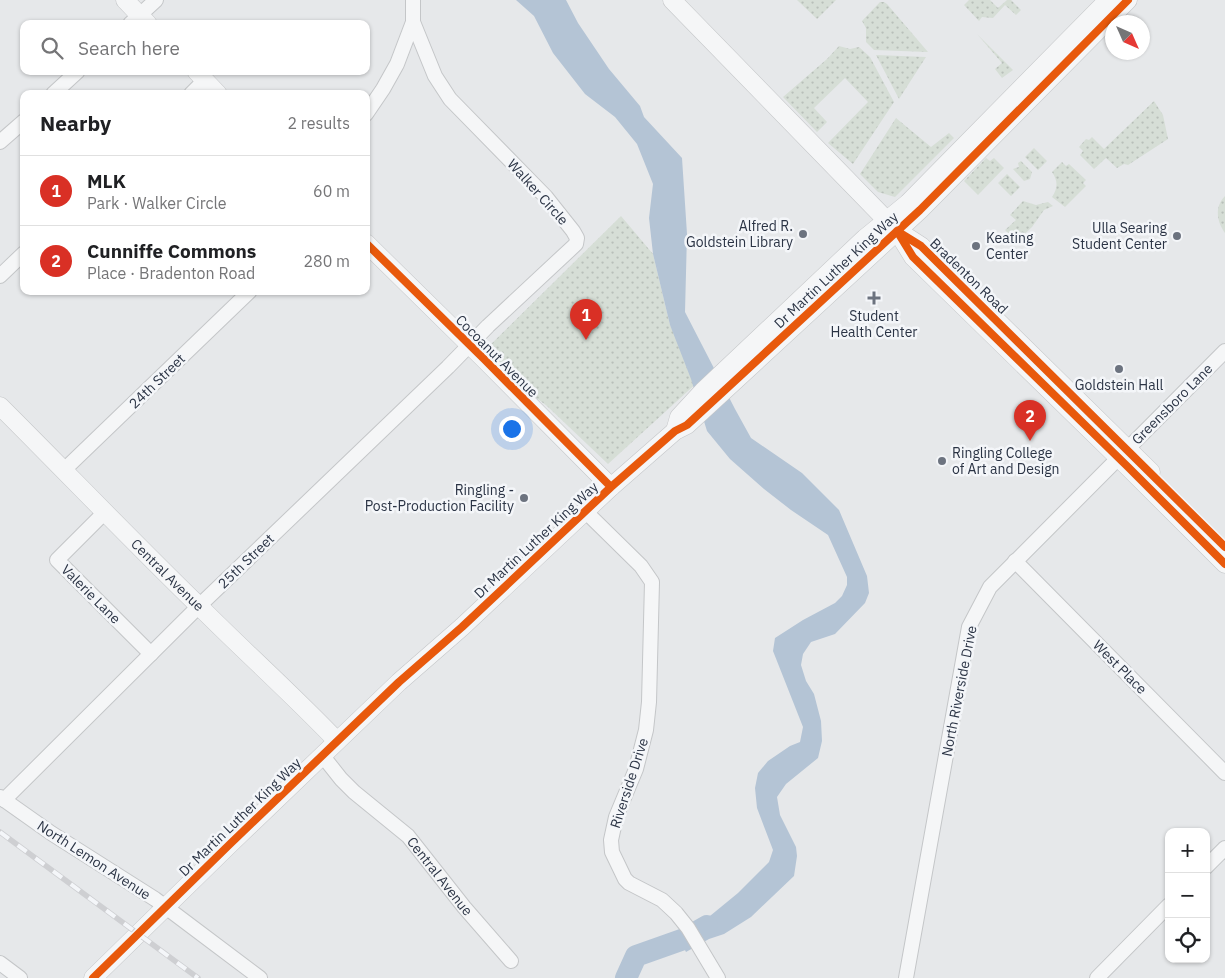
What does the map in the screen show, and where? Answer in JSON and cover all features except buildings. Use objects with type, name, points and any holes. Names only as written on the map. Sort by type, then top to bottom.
[{"type":"street","points":[[125,0],[138,20]]},
{"type":"street","points":[[140,20],[156,0]]},
{"type":"street","name":"Walker Circle","points":[[370,108],[397,64],[413,22],[413,0]]},
{"type":"street","name":"Bradenton Road","points":[[672,0],[892,226],[921,246],[1123,453],[1225,564]]},
{"type":"street","name":"Dr Martin Luther King Way","points":[[93,978],[399,682],[462,627],[892,226],[945,166],[1108,0]]},
{"type":"street","name":"Dr Martin Luther King Way","points":[[892,226],[920,210],[1128,0]]},
{"type":"street","name":"Walker Circle","points":[[413,22],[435,76],[450,98],[546,197],[577,238],[576,244],[572,249],[470,344]]},
{"type":"street","points":[[57,90],[74,75]]},
{"type":"street","points":[[193,90],[201,76],[214,90]]},
{"type":"street","points":[[0,142],[20,124]]},
{"type":"street","name":"Cocoanut Avenue","points":[[370,246],[611,487]]},
{"type":"street","points":[[0,276],[20,257]]},
{"type":"street","name":"24th Street","points":[[64,470],[246,295]]},
{"type":"street","name":"25th Street","points":[[2,799],[470,344]]},
{"type":"street","name":"Greensboro Lane","points":[[1123,453],[1225,351]]},
{"type":"street","name":"Central Avenue","points":[[0,406],[199,606],[337,741]]},
{"type":"street","name":"Bradenton Road","points":[[1123,453],[1225,547]]},
{"type":"street","name":"North Riverside Drive","points":[[905,977],[969,626],[990,587],[1123,453]]},
{"type":"street","name":"Riverside Drive","points":[[586,511],[642,566],[652,582],[649,702],[646,730],[636,769],[613,824],[612,852],[625,879],[629,883],[666,904],[676,913],[688,928],[718,978]]},
{"type":"street","name":"Valerie Lane","points":[[105,512],[57,560],[151,654]]},
{"type":"street","name":"West Place","points":[[1016,561],[1225,773]]},
{"type":"street","name":"Central Avenue","points":[[322,755],[340,779],[408,836],[464,907],[511,961]]},
{"type":"street","name":"North Lemon Avenue","points":[[2,799],[166,907],[260,978]]},
{"type":"street","points":[[1210,863],[1225,848]]},
{"type":"street","points":[[1096,978],[1165,909]]},
{"type":"street","points":[[0,963],[20,978]]},
{"type":"shaded area","points":[[797,0],[836,0],[817,19]]},
{"type":"shaded area","points":[[969,0],[990,0],[998,8],[1007,0],[1011,0],[1021,10],[1016,15],[1005,5],[993,18],[982,17],[979,21],[964,5]]},
{"type":"shaded area","points":[[880,2],[887,4],[928,52],[874,50],[866,42],[866,28],[862,21]]},
{"type":"shaded area","points":[[977,34],[1013,70],[1002,78],[995,69],[1002,63]]},
{"type":"shaded area","points":[[839,46],[850,49],[859,47],[870,57],[894,102],[853,164],[828,143],[868,102],[845,78],[814,108],[827,122],[817,132],[783,97],[827,59]]},
{"type":"shaded area","points":[[876,55],[926,57],[899,99]]},
{"type":"shaded area","points":[[1154,101],[1163,115],[1168,139],[1128,165],[1124,164],[1117,168],[1106,158],[1094,169],[1080,155],[1083,151],[1079,147],[1086,139],[1089,140],[1092,137],[1104,149]]},
{"type":"shaded area","points":[[896,118],[931,147],[949,133],[954,138],[895,197],[878,192],[860,174]]},
{"type":"shaded area","points":[[1034,148],[1047,161],[1038,170],[1025,157]]},
{"type":"shaded area","points":[[986,158],[990,161],[994,158],[1004,168],[978,195],[964,181]]},
{"type":"shaded area","points":[[1021,161],[1032,172],[1030,179],[1024,181],[1013,169],[1019,167],[1018,163]]},
{"type":"shaded area","points":[[1062,162],[1066,166],[1069,164],[1086,180],[1083,183],[1086,186],[1065,207],[1052,197],[1056,184],[1052,172]]},
{"type":"shaded area","points":[[1007,174],[1020,187],[1011,196],[998,183]]},
{"type":"shaded area","points":[[1225,196],[1225,233],[1220,224],[1218,210]]},
{"type":"shaded area","points":[[1023,201],[1036,205],[1048,202],[1053,206],[1044,210],[1032,227],[1012,246],[1006,240],[1010,235],[1005,230],[1016,220],[1010,215]]},
{"type":"shaded area","points":[[621,216],[653,254],[670,325],[699,381],[608,464],[547,406],[480,355]]},
{"type":"water","points":[[516,0],[566,0],[578,23],[609,69],[640,106],[644,117],[682,158],[687,234],[685,312],[751,438],[802,473],[839,510],[867,576],[869,593],[865,603],[835,634],[811,642],[803,654],[801,665],[806,681],[814,694],[821,721],[822,741],[818,758],[786,784],[777,797],[780,815],[796,847],[797,856],[794,876],[751,917],[724,934],[709,939],[686,952],[677,935],[699,925],[738,893],[769,862],[773,850],[757,808],[755,788],[758,773],[768,761],[790,746],[800,742],[803,727],[773,651],[775,638],[835,603],[842,596],[847,585],[847,577],[828,535],[764,489],[730,459],[707,431],[691,379],[670,325],[653,254],[649,218],[653,184],[637,144],[615,117],[585,94],[553,53],[534,16]]},
{"type":"waterway","points":[[626,978],[636,956],[684,939],[707,926]]},
{"type":"railway","points":[[0,832],[198,978]]},
{"type":"cycle path","points":[[93,978],[399,682],[462,627],[611,487],[675,431],[687,425],[920,210],[1128,0]]},
{"type":"cycle path","points":[[897,231],[913,257],[1225,564]]},
{"type":"cycle path","points":[[900,233],[921,246],[1225,547]]},
{"type":"cycle path","points":[[370,247],[611,487]]},
{"type":"place","name":"Alfred R. Goldstein Library","points":[[803,234]]},
{"type":"place","name":"Ulla Searing Student Center","points":[[1177,236]]},
{"type":"place","name":"Keating Center","points":[[976,246]]},
{"type":"place","name":"Student Health Center","points":[[874,298]]},
{"type":"place","name":"MLK","points":[[586,340]]},
{"type":"place","name":"Goldstein Hall","points":[[1119,369]]},
{"type":"place","name":"Cunniffe Commons","points":[[1030,441]]},
{"type":"place","name":"Ringling College of Art and Design","points":[[942,461]]},
{"type":"place","name":"Ringling - Post-Production Facility","points":[[524,498]]}]
